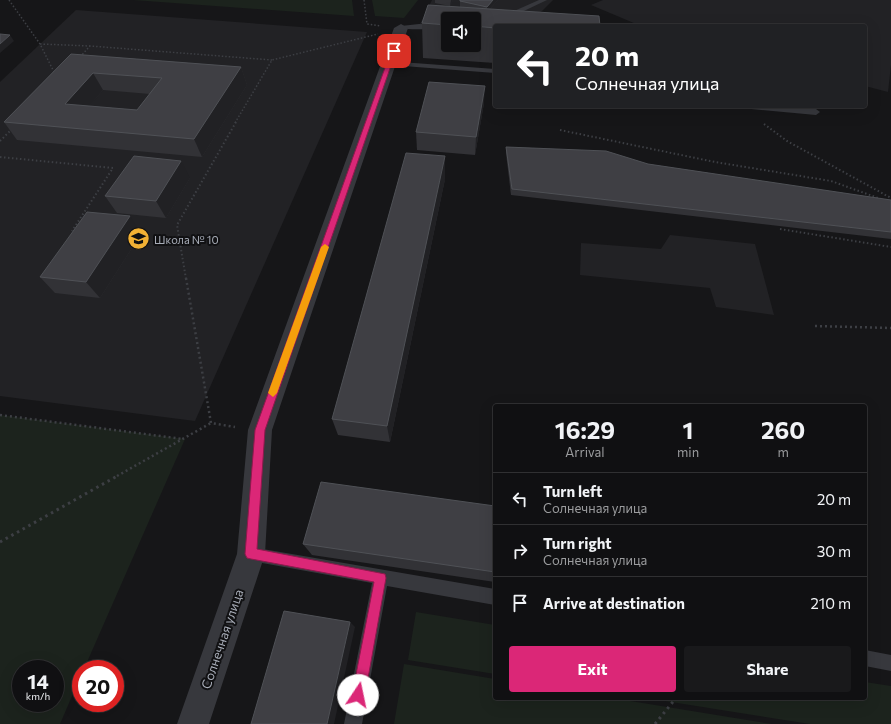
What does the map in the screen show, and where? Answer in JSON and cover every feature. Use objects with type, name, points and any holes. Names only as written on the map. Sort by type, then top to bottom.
[{"type":"street","name":"Солнечная улица","points":[[192,724],[251,554],[260,430],[390,63],[401,28]]},
{"type":"lane","points":[[481,24],[503,19],[544,0]]},
{"type":"lane","points":[[401,28],[419,26],[441,27]]},
{"type":"lane","points":[[390,63],[493,71]]},
{"type":"lane","points":[[766,108],[816,112]]},
{"type":"lane","points":[[251,554],[493,597]]},
{"type":"lane","points":[[353,724],[381,578]]},
{"type":"lane","points":[[867,658],[891,663]]},
{"type":"path","points":[[9,0],[40,44],[58,80]]},
{"type":"path","points":[[364,0],[368,24],[401,28]]},
{"type":"path","points":[[40,44],[90,46],[272,60],[401,28]]},
{"type":"path","points":[[79,57],[90,46]]},
{"type":"path","points":[[211,424],[177,224],[272,60]]},
{"type":"path","points":[[0,141],[16,124]]},
{"type":"path","points":[[560,130],[715,162],[831,181],[884,199]]},
{"type":"path","points":[[787,141],[891,198]]},
{"type":"path","points":[[0,157],[113,168],[72,231]]},
{"type":"path","points":[[780,229],[891,247]]},
{"type":"path","points":[[815,326],[891,328]]},
{"type":"path","points":[[0,415],[183,439]]},
{"type":"path","points":[[0,542],[211,424],[260,430]]},
{"type":"path","points":[[655,724],[674,700]]},
{"type":"shaded area","points":[[133,0],[352,0],[354,16]]},
{"type":"shaded area","points":[[372,0],[418,0],[404,18],[375,16]]},
{"type":"shaded area","points":[[432,0],[553,0],[542,11],[519,23],[493,24],[493,25],[481,21],[481,12],[441,12],[441,21],[419,26]]},
{"type":"shaded area","points":[[603,0],[891,0],[891,65],[888,92],[867,87],[867,24],[636,24],[591,5]]},
{"type":"shaded area","name":"Школа № 10","points":[[76,10],[367,32],[195,421],[0,396],[0,82]]},
{"type":"shaded area","points":[[670,235],[755,244],[774,315],[716,307],[710,288],[580,275],[581,243],[661,249]]},
{"type":"shaded area","points":[[0,415],[185,439],[88,660],[72,660],[72,696],[60,724],[0,724]]},
{"type":"shaded area","points":[[416,612],[493,625],[493,674],[408,660]]},
{"type":"shaded area","points":[[404,664],[493,679],[493,700],[624,700],[772,724],[394,724]]},
{"type":"shaded area","points":[[867,682],[891,686],[891,724],[810,724],[659,700],[867,700]]},
{"type":"building","points":[[460,0],[493,0],[487,7]]},
{"type":"building","points":[[428,5],[599,16],[600,24],[493,24],[493,28],[481,27],[481,12],[441,12],[441,24],[422,23]]},
{"type":"building","points":[[0,34],[10,35],[0,44]]},
{"type":"building","points":[[71,54],[241,67],[194,139],[4,122]],"holes":[[[93,73],[162,78],[137,110],[65,104]]]},
{"type":"building","points":[[429,82],[485,86],[476,137],[416,132]]},
{"type":"building","points":[[506,147],[606,151],[648,164],[891,200],[891,232],[512,189]]},
{"type":"building","points":[[406,153],[445,156],[387,426],[332,419]]},
{"type":"building","points":[[134,156],[181,161],[156,201],[105,196]]},
{"type":"building","points":[[87,212],[130,216],[86,282],[40,277]]},
{"type":"building","points":[[321,482],[493,506],[493,572],[303,544]]},
{"type":"building","points":[[284,611],[350,622],[327,724],[251,724]]},
{"type":"slow traffic","points":[[273,393],[325,247]]},
{"type":"place","name":"Школа № 10","points":[[138,239]]},
{"type":"route","points":[[358,695],[381,578],[251,554],[260,430],[394,51]]}]
